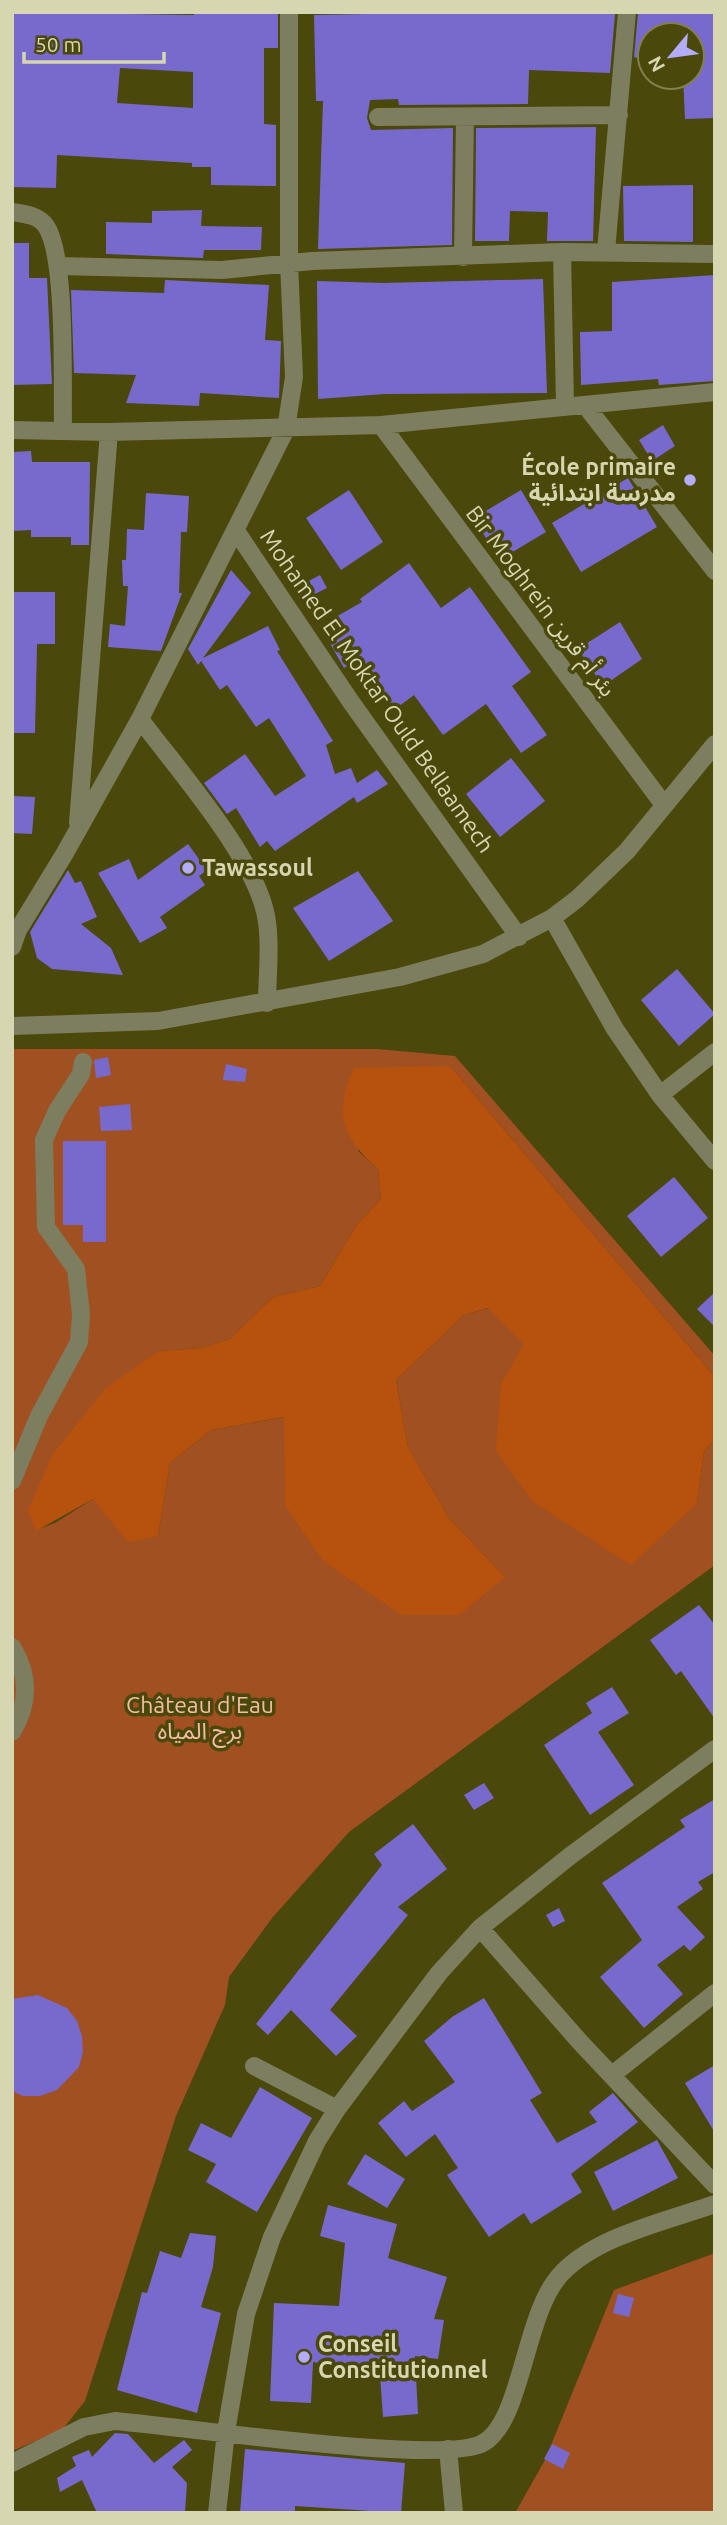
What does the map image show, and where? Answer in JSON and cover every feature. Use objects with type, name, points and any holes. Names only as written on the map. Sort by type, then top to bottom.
[{"type":"street","name":"Mohamed El Moktar Ould Bellaamech","points":[[289,12],[289,263],[294,377],[286,429],[236,531],[351,702],[519,936]]},
{"type":"street","points":[[606,251],[627,12]]},
{"type":"street","points":[[378,117],[619,115]]},
{"type":"street","points":[[463,257],[465,117]]},
{"type":"street","points":[[12,212],[32,215],[44,223],[59,266],[63,430]]},
{"type":"street","points":[[59,266],[222,270],[289,263],[562,252],[715,254]]},
{"type":"street","points":[[562,252],[565,405]]},
{"type":"street","points":[[12,430],[109,432],[381,425],[715,392]]},
{"type":"street","points":[[585,405],[715,571]]},
{"type":"street","name":"Bir Moghrein بئر أم قرين","points":[[381,425],[664,805]]},
{"type":"street","points":[[78,828],[109,432]]},
{"type":"street","points":[[12,947],[18,929],[140,719],[236,531]]},
{"type":"street","points":[[140,719],[225,834],[255,882],[267,921],[267,1003]]},
{"type":"street","points":[[12,1026],[158,1021],[400,978],[483,954],[552,918],[626,851],[715,744]]},
{"type":"street","points":[[552,918],[615,1029],[660,1096],[715,1161]]},
{"type":"street","points":[[660,1096],[715,1052]]},
{"type":"street","points":[[12,1481],[39,1416],[79,1342],[81,1314],[76,1269],[46,1227],[43,1175],[44,1140],[57,1111],[81,1074],[83,1062]]},
{"type":"street","points":[[12,1647],[28,1688],[21,1718],[12,1732]]},
{"type":"street","points":[[217,2513],[226,2432],[246,2314],[272,2237],[317,2141],[337,2109],[439,1973],[480,1928],[570,1856],[715,1749]]},
{"type":"street","points":[[480,1928],[715,2186]]},
{"type":"street","points":[[612,2075],[715,1993]]},
{"type":"street","points":[[254,2066],[337,2109]]},
{"type":"street","points":[[12,2463],[60,2438],[100,2423],[115,2421],[390,2449],[477,2446],[498,2428],[506,2414],[539,2310],[560,2274],[604,2244],[715,2204]]},
{"type":"street","points":[[448,2449],[454,2513]]},
{"type":"green space","name":"Château d'Eau برج المياه","points":[[12,1049],[377,1049],[455,1056],[715,1356],[715,1377],[450,1066],[358,1151],[378,1169],[381,1199],[357,1224],[320,1286],[273,1297],[230,1339],[200,1348],[159,1351],[36,1530],[55,1523],[93,1499],[109,1517],[158,1536],[170,1463],[211,1430],[285,1417],[285,1505],[505,1577],[449,1518],[408,1447],[396,1380],[464,1315],[489,1308],[525,1344],[501,1383],[697,1503],[704,1452],[715,1438],[715,1565],[349,1832],[272,1918],[229,1977],[225,2005],[176,2116],[85,2401],[62,2430],[12,2451]]},
{"type":"green space","points":[[715,2253],[715,2513],[515,2513],[545,2460],[614,2290]]},
{"type":"shaded area","points":[[450,1066],[715,1377],[715,1438],[704,1452],[697,1503],[631,1565],[533,1502],[496,1451],[501,1383],[524,1344],[488,1308],[464,1315],[396,1380],[408,1447],[449,1518],[505,1577],[459,1615],[402,1615],[324,1562],[285,1505],[284,1417],[211,1430],[170,1463],[158,1536],[128,1542],[93,1499],[36,1531],[28,1510],[53,1454],[106,1388],[159,1351],[200,1348],[230,1339],[273,1297],[320,1286],[357,1224],[381,1199],[378,1169],[356,1146],[345,1123],[344,1098],[354,1068]]},
{"type":"building","points":[[12,12],[194,15],[194,12],[278,12],[278,48],[264,48],[264,124],[276,125],[276,186],[211,185],[211,167],[192,167],[192,163],[57,155],[56,188],[12,187]],"holes":[[[120,68],[193,72],[193,108],[117,103]]]},
{"type":"building","points":[[613,12],[610,73],[529,70],[528,104],[399,105],[398,99],[370,100],[367,118],[371,130],[453,128],[452,245],[318,249],[323,101],[316,101],[314,15]]},
{"type":"building","points":[[715,12],[715,118],[685,119],[684,91],[706,91],[706,21],[637,21],[638,13]]},
{"type":"building","points":[[596,127],[593,241],[547,241],[548,212],[510,211],[509,241],[475,241],[476,128]]},
{"type":"building","points":[[693,185],[693,242],[624,241],[623,186]]},
{"type":"building","points":[[202,210],[201,226],[262,227],[261,250],[204,250],[203,258],[106,254],[106,222],[152,223],[152,211]]},
{"type":"building","points":[[12,243],[29,243],[29,278],[47,278],[52,384],[12,385]]},
{"type":"building","points":[[715,275],[715,381],[659,385],[658,379],[581,385],[580,332],[612,331],[612,282]]},
{"type":"building","points":[[543,279],[547,393],[385,394],[318,399],[317,281],[383,283]]},
{"type":"building","points":[[165,280],[269,285],[265,340],[281,341],[279,398],[200,393],[199,406],[126,403],[136,375],[74,373],[71,290],[164,293]]},
{"type":"building","points":[[663,425],[675,446],[652,461],[639,440]]},
{"type":"building","points":[[31,451],[32,462],[90,462],[89,545],[71,545],[71,537],[31,537],[31,530],[12,531],[12,452]]},
{"type":"building","points":[[628,478],[657,527],[581,572],[552,523]]},
{"type":"building","points":[[349,490],[383,542],[341,570],[306,518]]},
{"type":"building","points":[[521,490],[546,532],[499,560],[474,518]]},
{"type":"building","points":[[146,493],[189,496],[187,532],[181,532],[179,593],[182,593],[161,651],[108,647],[110,624],[125,626],[128,586],[123,586],[122,560],[126,560],[127,529],[144,530]]},
{"type":"building","points":[[409,563],[441,608],[470,587],[531,672],[512,686],[547,735],[521,753],[486,704],[443,735],[414,695],[394,710],[358,660],[344,668],[320,626],[362,602],[360,599]]},
{"type":"building","points":[[231,570],[251,593],[203,658],[268,626],[280,650],[277,651],[333,741],[326,745],[335,774],[351,768],[357,783],[377,770],[388,784],[357,803],[354,797],[275,851],[267,841],[260,847],[236,808],[227,814],[204,783],[245,754],[275,796],[306,776],[269,718],[256,727],[227,685],[220,690],[201,661],[198,665],[188,649]]},
{"type":"building","points":[[320,575],[327,588],[313,595],[307,582]]},
{"type":"building","points":[[12,592],[55,592],[55,644],[37,644],[35,733],[12,733]]},
{"type":"building","points":[[620,622],[642,659],[603,686],[578,649]]},
{"type":"building","points":[[511,758],[545,801],[500,837],[466,794]]},
{"type":"building","points":[[12,796],[35,797],[32,834],[12,833]]},
{"type":"building","points":[[188,844],[207,870],[199,876],[205,885],[160,917],[167,928],[140,943],[98,873],[129,859],[138,880]]},
{"type":"building","points":[[68,870],[75,883],[81,881],[97,917],[81,924],[111,948],[123,975],[52,969],[37,958],[30,932]]},
{"type":"building","points":[[358,871],[393,921],[329,961],[293,908]]},
{"type":"building","points":[[677,969],[715,1014],[679,1046],[641,1000]]},
{"type":"building","points":[[108,1057],[111,1075],[96,1078],[94,1060]]},
{"type":"building","points":[[226,1064],[247,1069],[245,1082],[223,1080]]},
{"type":"building","points":[[130,1104],[132,1130],[101,1131],[99,1107]]},
{"type":"building","points":[[63,1141],[106,1141],[106,1242],[83,1242],[83,1225],[63,1225]]},
{"type":"building","points":[[674,1177],[708,1218],[661,1257],[627,1216]]},
{"type":"building","points":[[715,1292],[715,1327],[697,1309]]},
{"type":"building","points":[[699,1605],[715,1625],[715,1719],[681,1671],[676,1675],[650,1640]]},
{"type":"building","points":[[612,1687],[629,1713],[598,1732],[634,1785],[590,1815],[544,1745],[592,1713],[586,1703]]},
{"type":"building","points":[[484,1783],[494,1798],[474,1810],[464,1795]]},
{"type":"building","points":[[715,1799],[715,1872],[698,1882],[703,1889],[677,1907],[705,1937],[690,1951],[684,1945],[657,1965],[683,1994],[644,2028],[600,1977],[642,1940],[602,1883],[685,1827],[680,1820]]},
{"type":"building","points":[[413,1824],[447,1869],[398,1907],[408,1915],[330,2010],[357,2036],[336,2056],[291,2010],[268,2035],[256,2024],[382,1865],[374,1854]]},
{"type":"building","points":[[559,1908],[565,1921],[553,1927],[546,1915]]},
{"type":"building","points":[[38,1995],[67,2008],[77,2021],[83,2052],[79,2067],[57,2090],[40,2096],[23,2096],[12,2091],[12,1999]]},
{"type":"building","points":[[484,1998],[542,2093],[530,2100],[557,2143],[597,2122],[589,2112],[613,2093],[638,2122],[571,2174],[582,2192],[531,2224],[524,2213],[489,2237],[447,2175],[458,2168],[435,2134],[406,2157],[378,2123],[404,2101],[412,2111],[455,2082],[424,2041],[452,2017]]},
{"type":"building","points":[[715,2065],[715,2133],[685,2083]]},
{"type":"building","points":[[260,2087],[312,2118],[257,2212],[206,2182],[216,2164],[188,2150],[201,2123],[231,2138]]},
{"type":"building","points":[[657,2140],[678,2178],[613,2211],[594,2172]]},
{"type":"building","points":[[365,2154],[405,2179],[387,2208],[347,2184]]},
{"type":"building","points":[[328,2205],[397,2224],[388,2258],[447,2277],[434,2319],[444,2320],[438,2359],[415,2356],[418,2414],[383,2417],[380,2375],[313,2362],[311,2403],[270,2401],[274,2303],[339,2306],[345,2243],[320,2236]]},
{"type":"building","points":[[190,2233],[216,2236],[213,2267],[201,2307],[221,2313],[197,2413],[117,2390],[142,2292],[147,2293],[160,2251],[181,2258]]},
{"type":"building","points":[[618,2294],[634,2298],[629,2317],[613,2313]]},
{"type":"building","points":[[115,2433],[128,2434],[154,2463],[184,2440],[192,2450],[172,2467],[187,2483],[185,2513],[97,2513],[82,2480],[60,2492],[57,2478],[76,2466],[72,2457],[89,2450],[92,2457]]},
{"type":"building","points":[[552,2444],[570,2453],[563,2469],[544,2459]]},
{"type":"building","points":[[245,2449],[405,2463],[401,2513],[295,2506],[295,2513],[240,2513]]},
{"type":"place","name":"École primaire مدرسة ابتدائية","points":[[690,480]]},
{"type":"place","name":"Tawassoul","points":[[188,868]]},
{"type":"place","name":"Conseil Constitutionnel","points":[[304,2357]]}]
